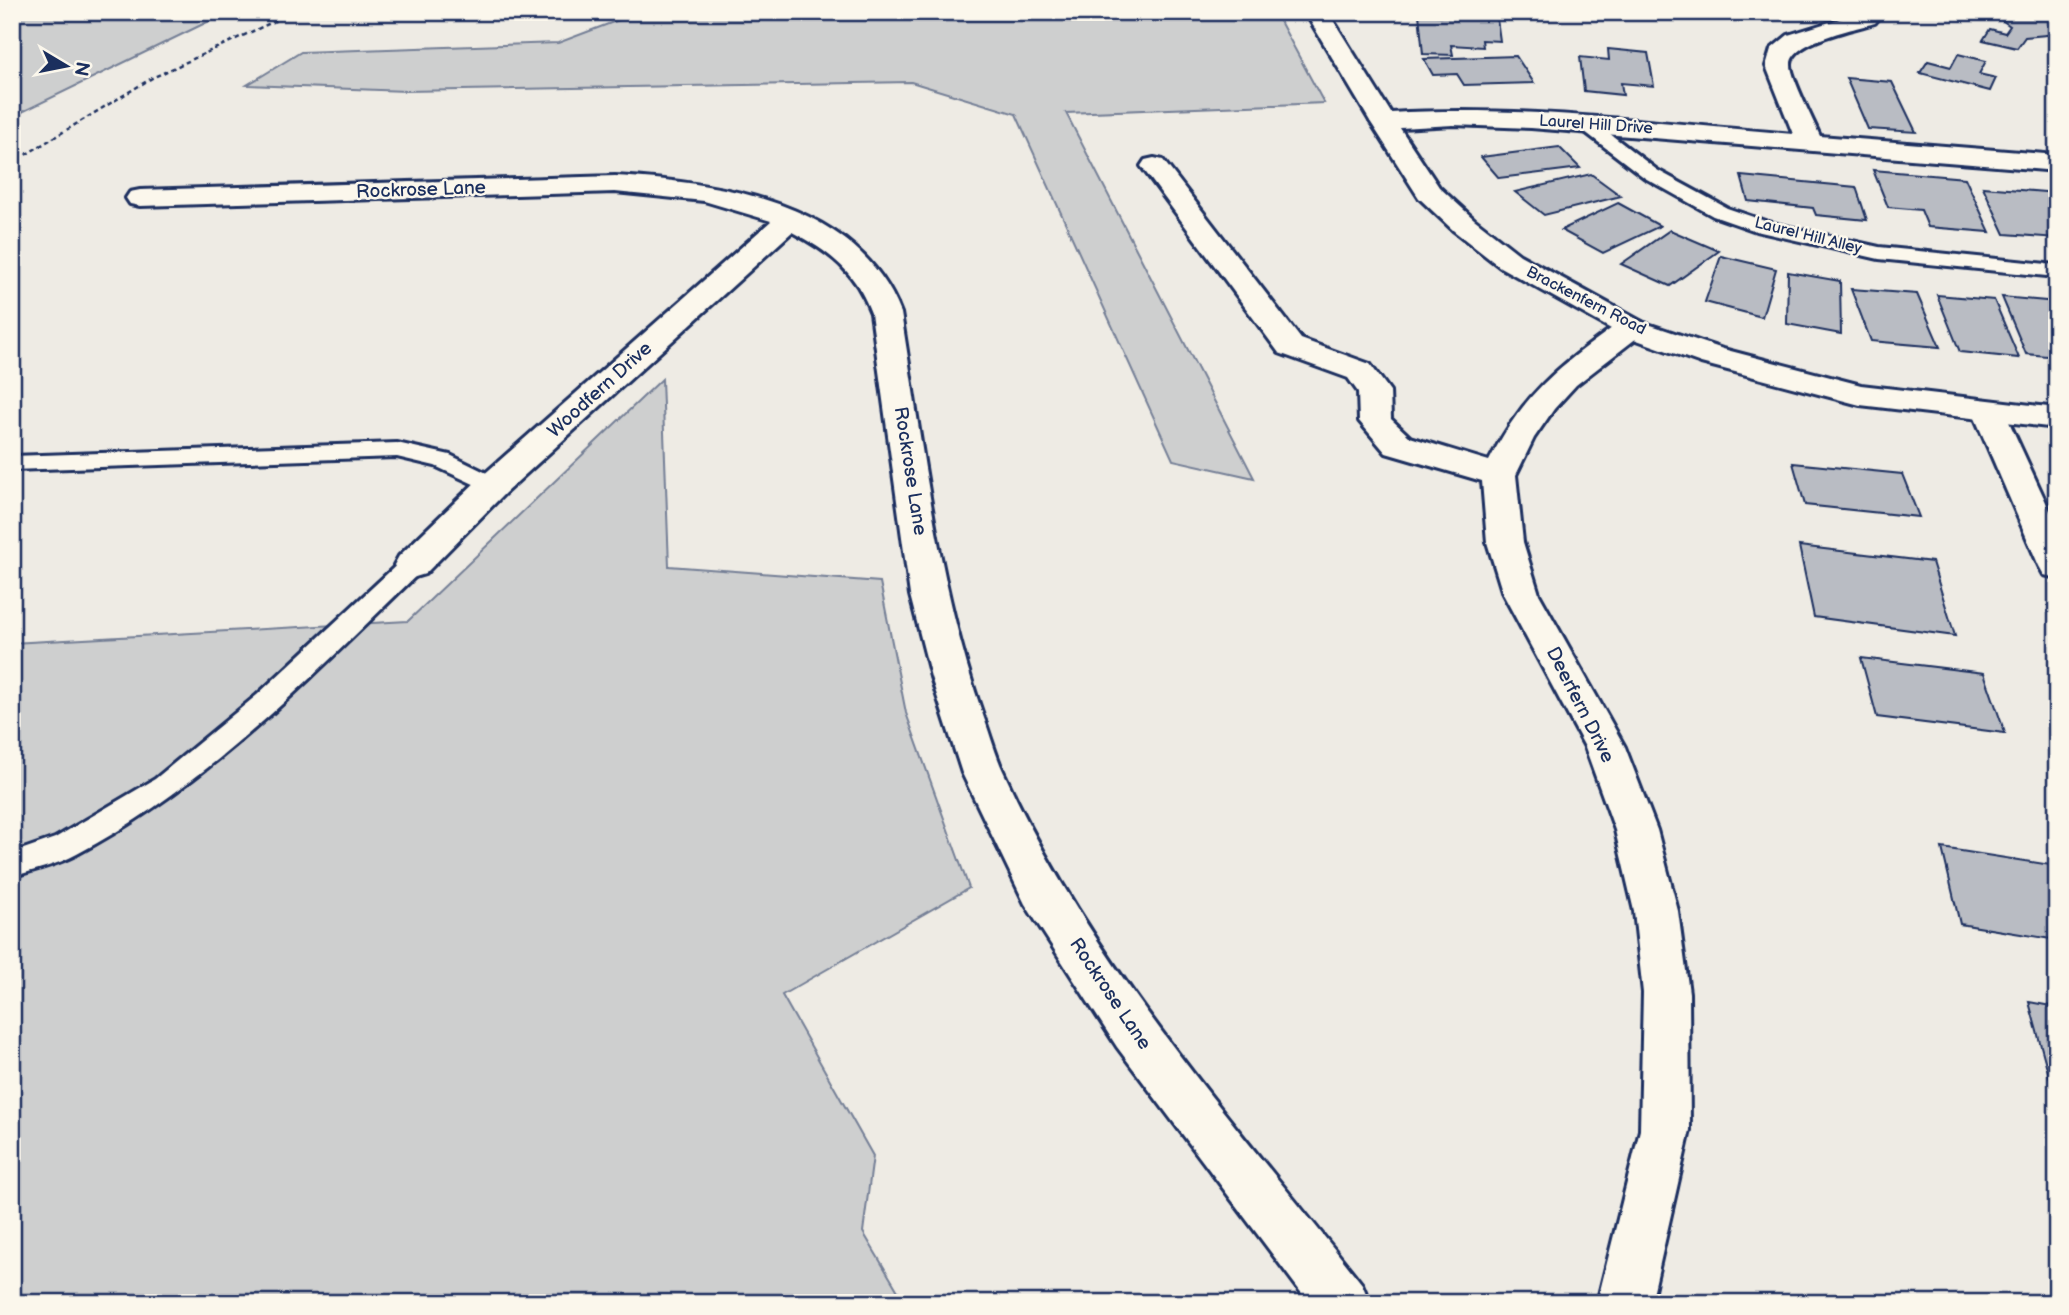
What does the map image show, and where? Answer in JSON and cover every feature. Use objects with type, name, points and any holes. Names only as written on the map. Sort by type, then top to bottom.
[{"type":"street","name":"Brackenfern Road","points":[[1316,12],[1429,192],[1464,225],[1510,261],[1631,328],[1712,356],[1860,395],[2057,418]]},
{"type":"street","points":[[1810,141],[1778,66],[1783,49],[1796,40],[1867,18]]},
{"type":"street","name":"Laurel Hill Drive","points":[[1383,121],[1453,117],[1586,124],[2057,163]]},
{"type":"street","points":[[1154,166],[1290,346],[1359,371],[1374,391],[1375,421],[1398,445],[1499,475],[1518,437],[1542,402],[1565,378],[1631,328]]},
{"type":"street","name":"Rockrose Lane","points":[[140,198],[615,184],[670,187],[751,204],[790,218],[822,236],[849,258],[873,283],[886,313],[929,594],[950,677],[983,773],[1041,891],[1134,1032],[1343,1303]]},
{"type":"street","name":"Woodfern Drive","points":[[412,565],[493,485],[790,218]]},
{"type":"street","points":[[1988,411],[2057,566]]},
{"type":"street","name":"Deerfern Drive","points":[[1499,475],[1505,542],[1521,594],[1605,747],[1636,830],[1656,911],[1666,993],[1665,1130],[1624,1303]]},
{"type":"lane","name":"Laurel Hill Alley","points":[[1586,124],[1651,174],[1720,212],[1763,227],[1879,253],[2057,271]]},
{"type":"lane","points":[[12,463],[397,450],[442,460],[493,485]]},
{"type":"lane","points":[[12,865],[65,847],[165,787],[267,702],[412,565]]},
{"type":"path","points":[[12,163],[152,78],[294,12]]},
{"type":"shaded area","points":[[12,12],[228,12],[12,117]]},
{"type":"shaded area","points":[[718,12],[1275,12],[1324,103],[1066,113],[1254,478],[1173,460],[1016,114],[911,82],[406,91],[247,85],[301,52],[558,43],[624,18]]},
{"type":"shaded area","points":[[662,379],[669,566],[880,582],[906,713],[969,888],[782,995],[873,1156],[863,1232],[905,1303],[12,1303],[12,643],[408,621]]},
{"type":"building","points":[[2039,12],[2057,24],[2057,34],[2025,37],[2017,48],[1983,40],[1990,29],[2005,33],[2010,26],[1995,15]]},
{"type":"building","points":[[1419,14],[1497,19],[1500,41],[1482,40],[1483,47],[1451,45],[1453,55],[1423,54]]},
{"type":"building","points":[[1608,49],[1648,53],[1654,86],[1621,83],[1623,95],[1584,91],[1580,57],[1609,60]]},
{"type":"building","points":[[1958,54],[1986,61],[1979,74],[1996,78],[1990,91],[1920,73],[1928,61],[1951,67]]},
{"type":"building","points":[[1516,56],[1534,83],[1464,85],[1457,74],[1433,75],[1424,59]]},
{"type":"building","points":[[1846,78],[1892,82],[1916,132],[1868,129]]},
{"type":"building","points":[[1559,147],[1580,168],[1499,178],[1481,157]]},
{"type":"building","points":[[1873,170],[1965,178],[1990,232],[1928,227],[1921,210],[1888,207]]},
{"type":"building","points":[[1591,174],[1621,196],[1544,215],[1515,192]]},
{"type":"building","points":[[1741,176],[1856,187],[1867,220],[1816,215],[1813,208],[1748,201]]},
{"type":"building","points":[[1983,187],[2057,193],[2057,238],[2005,234]]},
{"type":"building","points":[[1618,203],[1660,226],[1603,253],[1561,230]]},
{"type":"building","points":[[1670,230],[1719,251],[1670,286],[1621,264]]},
{"type":"building","points":[[1721,256],[1776,269],[1762,317],[1705,302]]},
{"type":"building","points":[[1788,272],[1840,281],[1841,334],[1787,324]]},
{"type":"building","points":[[1851,289],[1917,294],[1940,347],[1871,341]]},
{"type":"building","points":[[1937,295],[1994,300],[2019,358],[1960,352]]},
{"type":"building","points":[[2002,297],[2057,302],[2057,357],[2026,354]]},
{"type":"building","points":[[1793,463],[1902,474],[1919,517],[1805,505]]},
{"type":"building","points":[[1799,546],[1932,562],[1955,636],[1814,617]]},
{"type":"building","points":[[1861,658],[1984,673],[2005,733],[1877,717]]},
{"type":"building","points":[[1942,848],[2057,866],[2057,940],[1960,924]]},
{"type":"building","points":[[2029,1002],[2057,1007],[2057,1105]]}]
